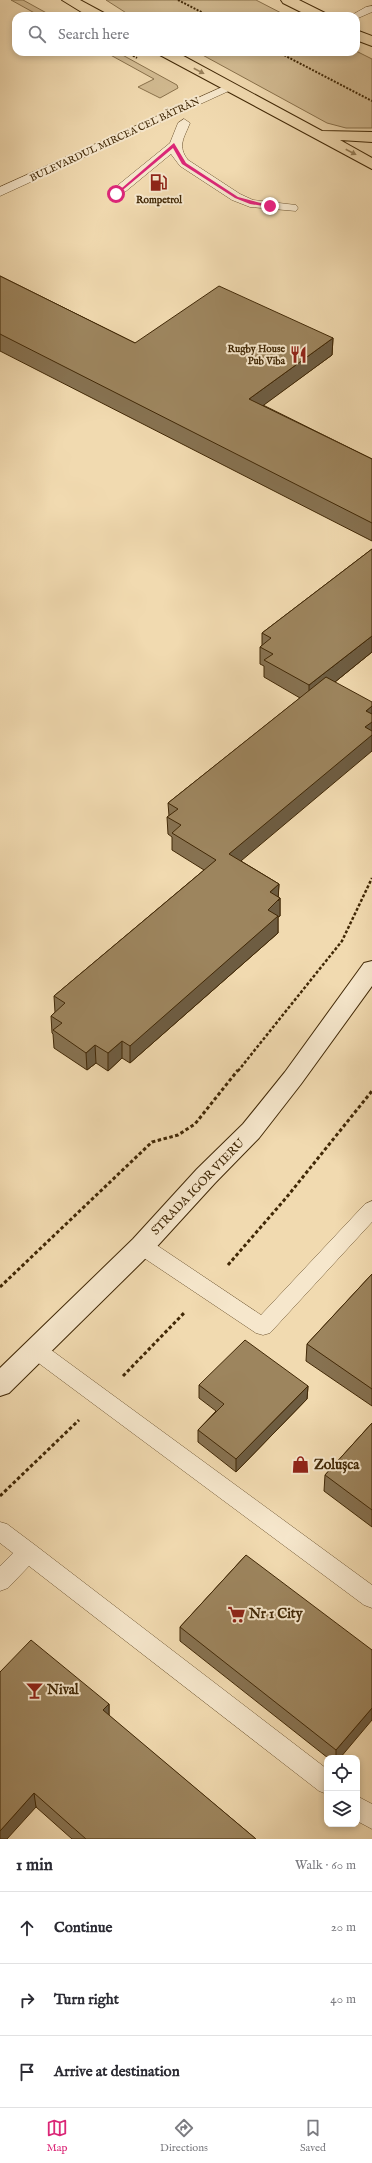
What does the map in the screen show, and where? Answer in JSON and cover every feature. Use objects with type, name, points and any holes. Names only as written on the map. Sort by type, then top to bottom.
[{"type":"main road","points":[[288,0],[312,12]]},
{"type":"main road","points":[[77,2],[92,12]]},
{"type":"main road","points":[[360,36],[372,42]]},
{"type":"main road","points":[[172,56],[372,164]]},
{"type":"main road","points":[[317,134],[372,137]]},
{"type":"main road","name":"STRADA IGOR VIERU","points":[[0,1385],[142,1246],[206,1176],[251,1131],[293,1078],[372,968]]},
{"type":"lane","points":[[360,14],[370,9]]},
{"type":"lane","name":"BULEVARDUL MIRCEA CEL BĂTRÂN","points":[[0,192],[229,87]]},
{"type":"lane","points":[[116,194],[174,145],[184,123]]},
{"type":"lane","points":[[174,145],[177,154],[184,164],[236,198],[250,203],[292,208]]},
{"type":"lane","points":[[142,1246],[263,1327],[372,1209]]},
{"type":"lane","points":[[36,1350],[372,1598]]},
{"type":"lane","points":[[0,1531],[324,1781]]},
{"type":"lane","points":[[0,1581],[28,1552]]},
{"type":"lane","points":[[360,1809],[372,1818]]},
{"type":"path","points":[[178,0],[201,12]]},
{"type":"path","points":[[286,56],[372,101]]},
{"type":"path","points":[[0,1287],[152,1142],[178,1135],[195,1124],[342,941],[372,878]]},
{"type":"shaded area","points":[[11,0],[23,0],[45,12],[33,12]]},
{"type":"shaded area","points":[[106,0],[256,0],[279,12],[125,12]]},
{"type":"shaded area","points":[[360,53],[372,59],[372,128],[346,128],[327,123],[204,56],[360,56]]},
{"type":"shaded area","points":[[112,56],[124,56],[177,85],[178,88],[160,98],[138,87],[154,79]]},
{"type":"building","points":[[0,276],[135,343],[219,286],[333,338],[249,399],[372,459],[372,523],[0,334]]},
{"type":"building","points":[[372,549],[372,636],[309,685],[264,660],[273,654],[260,647],[271,638],[262,633]]},
{"type":"building","points":[[326,677],[372,702],[372,706],[366,711],[372,714],[372,722],[365,727],[372,731],[372,735],[229,854],[279,884],[270,892],[280,898],[268,910],[278,916],[130,1046],[122,1041],[108,1053],[95,1045],[86,1053],[53,1030],[62,1023],[51,1016],[65,1003],[54,996],[216,860],[172,833],[181,825],[167,817],[178,809],[168,803]]},
{"type":"building","points":[[372,1274],[372,1389],[307,1344]]},
{"type":"building","points":[[245,1340],[308,1386],[236,1459],[198,1430],[224,1404],[199,1385]]},
{"type":"building","points":[[372,1423],[372,1510],[325,1475]]},
{"type":"building","points":[[246,1555],[372,1650],[372,1708],[336,1750],[180,1627]]},
{"type":"building","points":[[31,1640],[109,1704],[103,1710],[256,1839],[86,1839],[34,1793],[0,1831],[0,1672]]},
{"type":"place","name":"Rompetrol","points":[[159,183]]},
{"type":"place","name":"Rugby House Pub Viba","points":[[298,355]]},
{"type":"place","name":"Zolușca","points":[[301,1465]]},
{"type":"place","name":"Nr 1 City","points":[[236,1614]]},
{"type":"place","name":"Nival","points":[[34,1690]]},
{"type":"route","points":[[116,194],[174,145],[177,154],[184,164],[236,198],[250,203],[270,206]]}]
